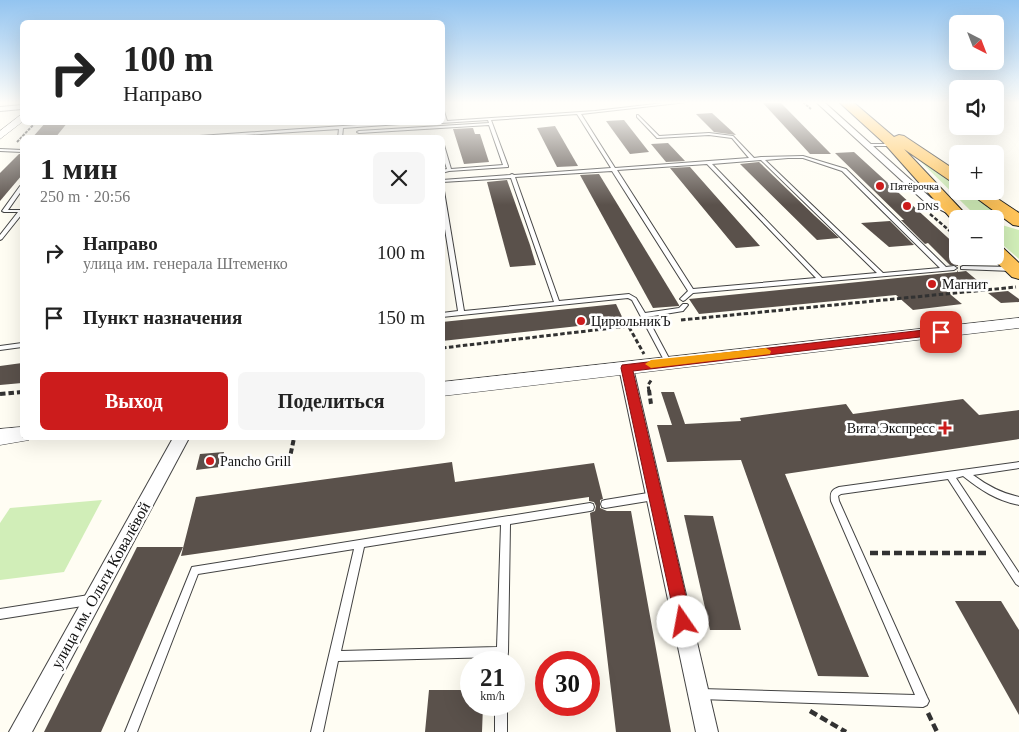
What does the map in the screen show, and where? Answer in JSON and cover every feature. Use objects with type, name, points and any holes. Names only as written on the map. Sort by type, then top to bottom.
[{"type":"highway","points":[[883,136],[953,210]]},
{"type":"highway","points":[[895,136],[949,173]]},
{"type":"highway","points":[[987,200],[1019,223]]},
{"type":"highway","points":[[1004,221],[1019,223]]},
{"type":"highway","points":[[1004,262],[1015,276]]},
{"type":"street","points":[[856,136],[928,200],[949,211]]},
{"type":"street","points":[[445,389],[1019,323]]},
{"type":"street","points":[[626,368],[707,732]]},
{"type":"street","points":[[0,437],[20,435]]},
{"type":"street","name":"улица им. Ольги Ковалёвой","points":[[20,732],[180,440]]},
{"type":"lane","points":[[445,171],[506,166],[495,136]]},
{"type":"lane","points":[[593,136],[691,291]]},
{"type":"lane","points":[[657,136],[673,136]]},
{"type":"lane","points":[[722,136],[733,138],[752,159]]},
{"type":"lane","points":[[866,145],[893,145]]},
{"type":"lane","points":[[0,150],[20,151]]},
{"type":"lane","points":[[445,156],[449,170]]},
{"type":"lane","points":[[445,181],[761,158],[803,157],[844,170],[944,268]]},
{"type":"lane","points":[[761,158],[882,275]]},
{"type":"lane","points":[[708,162],[820,279]]},
{"type":"lane","points":[[512,175],[557,303]]},
{"type":"lane","points":[[20,191],[4,211],[20,210]]},
{"type":"lane","points":[[445,209],[462,313]]},
{"type":"lane","points":[[0,238],[20,213]]},
{"type":"lane","points":[[691,291],[954,268]]},
{"type":"lane","points":[[963,268],[1015,276]]},
{"type":"lane","points":[[644,315],[681,310],[691,291]]},
{"type":"lane","points":[[445,315],[629,296],[634,299],[644,315],[668,362]]},
{"type":"lane","points":[[0,348],[20,345]]},
{"type":"lane","points":[[699,694],[923,701],[835,501],[834,494],[839,491],[1019,465]]},
{"type":"lane","points":[[965,473],[984,489],[999,497],[1019,500]]},
{"type":"lane","points":[[950,475],[1019,580]]},
{"type":"lane","points":[[605,504],[656,496]]},
{"type":"lane","points":[[131,732],[195,570],[590,507]]},
{"type":"lane","points":[[503,651],[506,520]]},
{"type":"lane","points":[[317,732],[360,544]]},
{"type":"lane","points":[[0,614],[92,600]]},
{"type":"lane","points":[[334,656],[460,657]]},
{"type":"lane","points":[[501,732],[502,716]]},
{"type":"path","points":[[9,150],[20,139]]},
{"type":"path","points":[[678,321],[1015,276]]},
{"type":"path","points":[[445,348],[648,324]]},
{"type":"path","points":[[0,394],[20,392]]},
{"type":"path","points":[[289,462],[294,440]]},
{"type":"path","points":[[859,553],[1001,553]]},
{"type":"path","points":[[923,701],[937,732]]},
{"type":"path","points":[[807,709],[846,732]]},
{"type":"green space","points":[[918,159],[924,160],[949,178],[949,189]]},
{"type":"green space","points":[[960,200],[979,200],[992,210],[970,210]]},
{"type":"green space","points":[[1004,226],[1019,230],[1019,259],[1004,246]]},
{"type":"green space","points":[[102,500],[64,572],[0,580],[0,523],[10,508]]},
{"type":"building","points":[[455,136],[481,136],[489,162],[464,164]]},
{"type":"building","points":[[541,136],[561,136],[578,166],[557,167]]},
{"type":"building","points":[[617,136],[637,136],[649,152],[630,154]]},
{"type":"building","points":[[794,136],[814,136],[831,154],[810,154]]},
{"type":"building","points":[[668,143],[685,161],[666,162],[651,144]]},
{"type":"building","points":[[854,152],[949,239],[949,264],[928,243],[925,244],[901,220],[904,220],[835,153]]},
{"type":"building","points":[[20,154],[20,177],[0,201],[0,173]]},
{"type":"building","points":[[759,162],[839,238],[817,240],[740,164]]},
{"type":"building","points":[[690,167],[760,246],[736,248],[670,168]]},
{"type":"building","points":[[599,174],[679,306],[653,308],[580,175]]},
{"type":"building","points":[[507,180],[536,265],[510,267],[487,182]]},
{"type":"building","points":[[890,221],[914,245],[889,247],[861,223]]},
{"type":"building","points":[[958,270],[958,272],[966,271],[984,286],[945,290],[962,304],[913,310],[896,295],[699,314],[689,299],[957,272]]},
{"type":"building","points":[[1008,291],[1019,299],[1019,302],[1001,303],[988,293]]},
{"type":"building","points":[[616,304],[624,321],[445,341],[445,322]]},
{"type":"building","points":[[20,363],[20,383],[0,385],[0,366]]},
{"type":"building","points":[[661,392],[674,392],[685,424],[741,421],[740,418],[846,404],[853,414],[963,399],[979,415],[1019,410],[1019,439],[785,474],[869,677],[818,676],[741,460],[667,462],[657,425],[672,425]]},
{"type":"building","name":"Pancho Grill","points":[[224,452],[220,467],[196,470],[200,454]]},
{"type":"building","points":[[452,462],[455,482],[594,463],[603,499],[600,500],[600,508],[607,511],[631,511],[671,732],[616,732],[590,513],[595,511],[596,506],[594,502],[589,501],[589,497],[181,556],[196,497]]},
{"type":"building","points":[[684,515],[713,516],[741,630],[710,630]]},
{"type":"building","points":[[137,547],[183,547],[101,732],[44,732]]},
{"type":"building","points":[[955,601],[1001,601],[1019,630],[1019,715]]},
{"type":"building","points":[[429,690],[460,690],[460,716],[483,716],[482,732],[425,732]]},
{"type":"slow traffic","points":[[651,364],[766,351]]},
{"type":"place","name":"Пятёрочка","points":[[880,186]]},
{"type":"place","name":"DNS","points":[[907,206]]},
{"type":"place","name":"Магнит","points":[[932,284]]},
{"type":"place","name":"ЦирюльникЪ","points":[[581,321]]},
{"type":"place","name":"Вита Экспресс","points":[[945,428]]},
{"type":"place","name":"Pancho Grill","points":[[210,461]]},
{"type":"route","points":[[683,622],[626,368],[941,332]]}]
